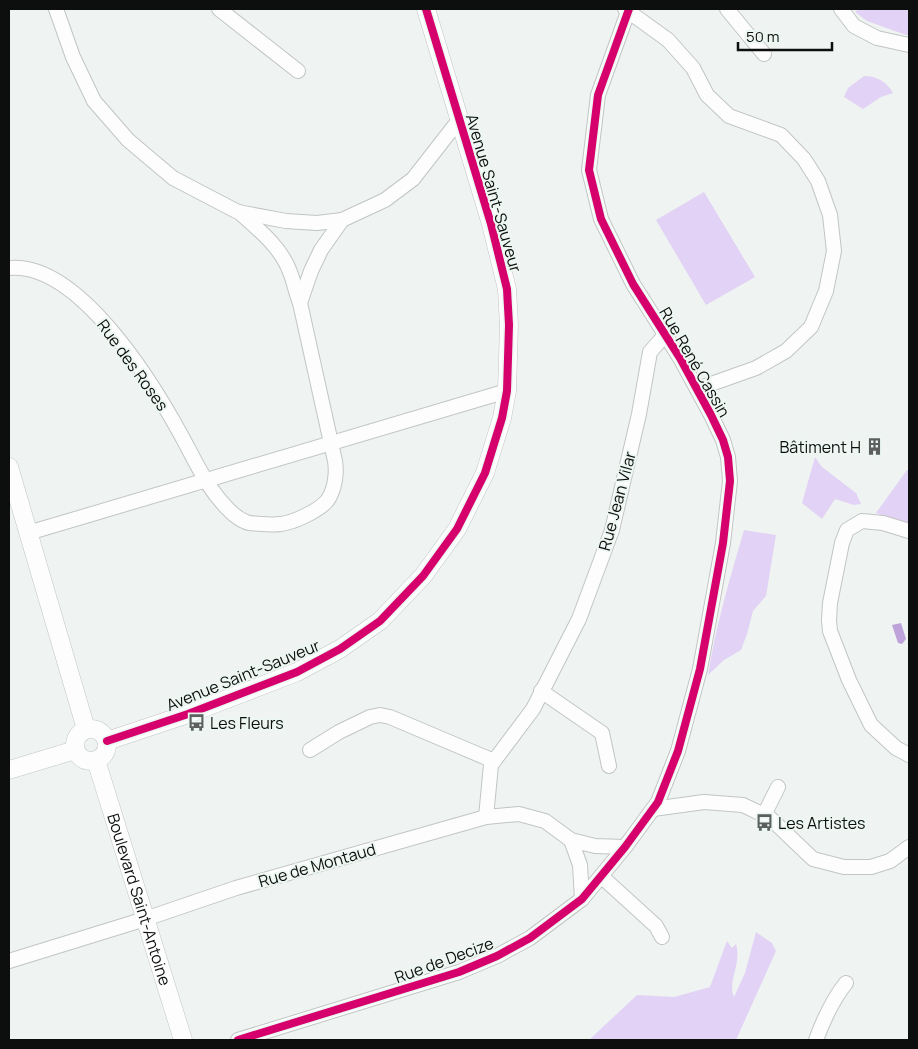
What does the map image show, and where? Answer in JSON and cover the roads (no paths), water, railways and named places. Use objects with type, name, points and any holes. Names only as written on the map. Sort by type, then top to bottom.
[{"type":"street","points":[[56,9],[73,57],[94,101],[128,140],[173,178],[238,212],[286,221],[317,222],[342,220],[385,200],[413,179],[459,120]]},
{"type":"street","points":[[218,9],[298,71]]},
{"type":"street","name":"Avenue Saint-Sauveur","points":[[107,741],[188,714],[297,672],[340,649],[380,621],[423,576],[457,529],[485,473],[502,418],[507,391],[509,326],[507,289],[491,224],[426,9]]},
{"type":"street","points":[[727,9],[764,54]]},
{"type":"street","points":[[841,9],[854,26],[877,38],[909,45]]},
{"type":"street","points":[[628,10],[668,40],[693,68],[707,95],[729,116],[781,135],[804,159],[818,181],[830,215],[834,251],[826,290],[811,327],[786,351],[756,368],[697,389]]},
{"type":"street","name":"Rue René Cassin","points":[[625,847],[658,802],[678,751],[700,669],[723,543],[729,490],[728,457],[723,440],[697,389],[633,284],[601,219],[589,170],[598,95],[628,10]]},
{"type":"street","name":"Rue des Roses","points":[[9,268],[19,267],[35,270],[73,291],[114,333],[161,400],[204,480],[231,512],[246,523],[280,524],[306,516],[327,500],[335,481],[336,467],[300,303],[290,270],[279,252],[264,235],[238,212]]},
{"type":"street","points":[[300,303],[311,271],[321,250],[342,220]]},
{"type":"street","name":"Rue Jean Vilar","points":[[486,817],[491,765],[533,709],[579,619],[612,530],[641,405],[650,352],[665,335]]},
{"type":"street","points":[[28,533],[507,391]]},
{"type":"street","points":[[9,467],[86,729]]},
{"type":"street","points":[[909,531],[883,523],[862,521],[848,530],[842,543],[830,603],[829,620],[830,631],[849,680],[871,725],[896,748],[909,755]]},
{"type":"street","points":[[542,692],[602,733],[609,766]]},
{"type":"street","points":[[310,750],[339,732],[370,717],[380,715],[390,717],[494,761]]},
{"type":"street","points":[[94,728],[100,731],[107,741],[106,752],[96,760],[86,761],[75,750],[74,743],[76,738],[79,733],[86,729],[94,728]]},
{"type":"street","points":[[9,770],[75,750]]},
{"type":"street","name":"Boulevard Saint-Antoine","points":[[96,760],[183,1040]]},
{"type":"street","points":[[764,815],[778,787]]},
{"type":"street","points":[[653,809],[704,802],[744,806],[770,818],[813,859],[844,867],[870,867],[890,861],[909,847]]},
{"type":"street","name":"Rue de Montaud","points":[[9,961],[145,919],[236,888],[486,817],[519,814],[545,821],[571,840],[595,846],[625,847]]},
{"type":"street","points":[[571,840],[580,865],[582,899]]},
{"type":"street","name":"Rue de Decize","points":[[238,1040],[459,972],[498,956],[530,938],[582,899],[625,847]]},
{"type":"street","points":[[601,876],[656,926],[662,937]]},
{"type":"street","points":[[816,1040],[820,1028],[846,983]]},
{"type":"place","name":"Bâtiment H","points":[[875,447]]},
{"type":"place","name":"Les Fleurs","points":[[196,723]]},
{"type":"place","name":"Les Artistes","points":[[764,823]]}]
